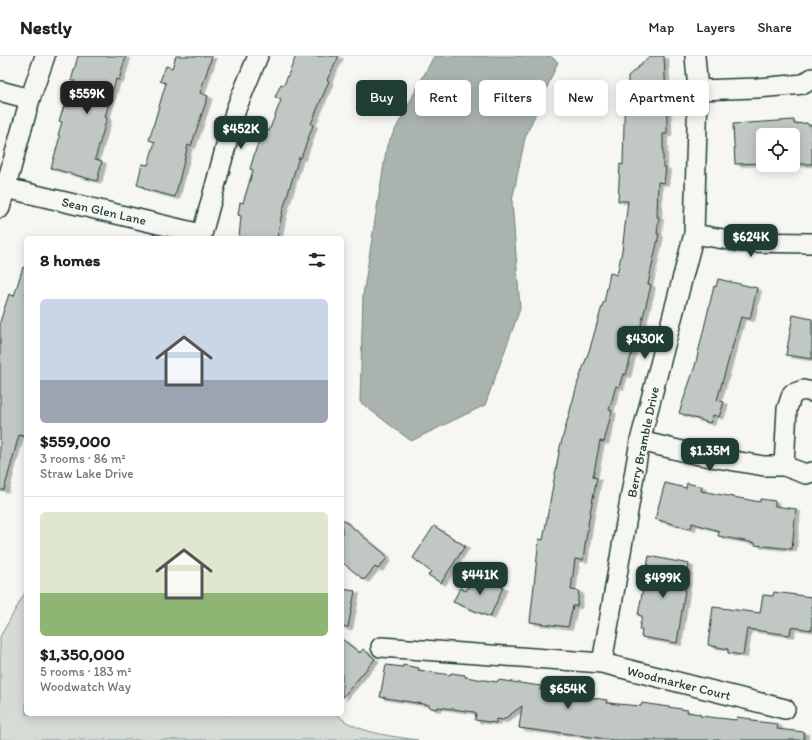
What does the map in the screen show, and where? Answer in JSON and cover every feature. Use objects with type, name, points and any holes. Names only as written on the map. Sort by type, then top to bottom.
[{"type":"street","points":[[0,208],[30,99],[46,56]]},
{"type":"street","points":[[201,236],[236,109],[258,56]]},
{"type":"street","name":"Berry Bramble Drive","points":[[694,56],[697,80]]},
{"type":"street","points":[[709,90],[757,88],[804,84],[812,78]]},
{"type":"street","points":[[0,91],[30,99]]},
{"type":"street","name":"Berry Bramble Drive","points":[[602,663],[640,441],[694,234],[697,116]]},
{"type":"street","name":"Sean Glen Lane","points":[[6,188],[201,236]]},
{"type":"street","points":[[694,234],[741,242],[812,243]]},
{"type":"street","points":[[784,466],[786,409],[792,394],[803,390],[812,392]]},
{"type":"street","points":[[640,441],[699,455],[764,466],[784,466],[806,474],[812,472]]},
{"type":"street","name":"Woodmarker Court","points":[[381,647],[602,663],[784,709]]},
{"type":"shaded area","points":[[434,56],[550,56],[558,62],[546,90],[546,80],[479,80],[479,116],[535,116],[525,138],[512,201],[520,309],[485,405],[411,441],[360,402],[363,295],[387,145],[402,116],[407,116],[407,107],[415,92],[415,116],[471,116],[471,80],[421,80]]},
{"type":"shaded area","points":[[24,595],[24,716],[339,716],[353,725],[374,733],[418,740],[0,740],[0,637]]},
{"type":"building","points":[[78,56],[126,56],[119,80],[116,79],[95,159],[102,161],[97,181],[51,168],[60,136],[58,135],[62,122],[59,121],[64,106],[68,107],[75,81],[71,81]]},
{"type":"building","points":[[176,56],[212,56],[200,93],[208,96],[191,146],[188,145],[175,197],[144,189],[144,187],[137,185],[142,164],[148,165],[155,142],[149,140],[166,83],[160,81],[166,66],[172,68]]},
{"type":"building","points":[[296,56],[339,56],[327,80],[329,81],[311,124],[313,125],[301,158],[299,157],[282,213],[277,236],[239,236],[241,216],[238,215],[240,202],[243,203],[253,170],[250,169],[263,129],[269,131],[281,100],[275,97],[281,84],[284,85]]},
{"type":"building","points":[[651,56],[664,56],[665,80],[628,80],[628,76]]},
{"type":"building","points":[[624,116],[667,116],[667,134],[663,134],[663,167],[666,167],[664,183],[658,182],[657,217],[659,217],[657,234],[659,234],[648,284],[651,285],[626,375],[623,374],[619,387],[616,386],[609,410],[612,411],[604,442],[600,441],[593,477],[597,478],[583,560],[575,559],[571,590],[579,591],[577,606],[573,606],[568,627],[530,622],[539,539],[543,540],[560,447],[578,382],[604,303],[610,273],[617,275],[622,251],[628,201],[618,201],[620,164],[623,165]]},
{"type":"building","points":[[794,120],[794,124],[807,123],[808,125],[812,125],[812,164],[800,164],[800,128],[756,128],[756,163],[735,164],[733,124]]},
{"type":"building","points":[[24,267],[24,436],[19,435],[4,490],[0,490],[0,322],[9,294],[14,296]]},
{"type":"building","points":[[718,279],[757,288],[750,319],[741,317],[717,400],[724,402],[719,417],[713,415],[710,423],[679,413],[695,366],[714,286],[716,287]]},
{"type":"building","points":[[793,315],[812,319],[812,359],[786,355]]},
{"type":"building","points":[[665,483],[686,488],[687,483],[702,487],[701,491],[760,502],[760,499],[775,501],[775,506],[796,509],[792,549],[755,545],[755,543],[718,536],[719,531],[692,523],[691,529],[655,519]]},
{"type":"building","points":[[344,521],[386,555],[384,556],[387,558],[378,569],[375,567],[364,580],[344,564]]},
{"type":"building","points":[[434,526],[465,546],[441,583],[428,575],[431,572],[413,558]]},
{"type":"building","points":[[649,556],[689,564],[677,643],[641,637],[642,630],[639,630],[642,616],[638,615]]},
{"type":"building","points":[[474,573],[503,587],[490,617],[453,602],[460,588],[466,591]]},
{"type":"building","points":[[344,589],[355,591],[348,627],[344,627]]},
{"type":"building","points":[[774,592],[812,597],[812,630],[791,627],[790,635],[747,629],[743,655],[728,653],[728,649],[708,645],[713,607],[760,613],[763,595],[773,596]]},
{"type":"building","points":[[344,641],[360,653],[363,649],[375,659],[344,696]]},
{"type":"building","points":[[386,665],[403,667],[403,665],[419,668],[418,670],[450,675],[451,673],[465,675],[465,677],[497,682],[498,680],[541,686],[540,690],[607,700],[606,703],[641,706],[642,703],[688,710],[687,712],[700,714],[700,716],[736,720],[737,717],[752,719],[752,721],[778,724],[777,729],[804,732],[804,740],[613,740],[519,728],[522,706],[503,720],[496,719],[496,723],[475,720],[476,713],[474,712],[438,707],[436,709],[431,708],[429,705],[380,697]]}]
